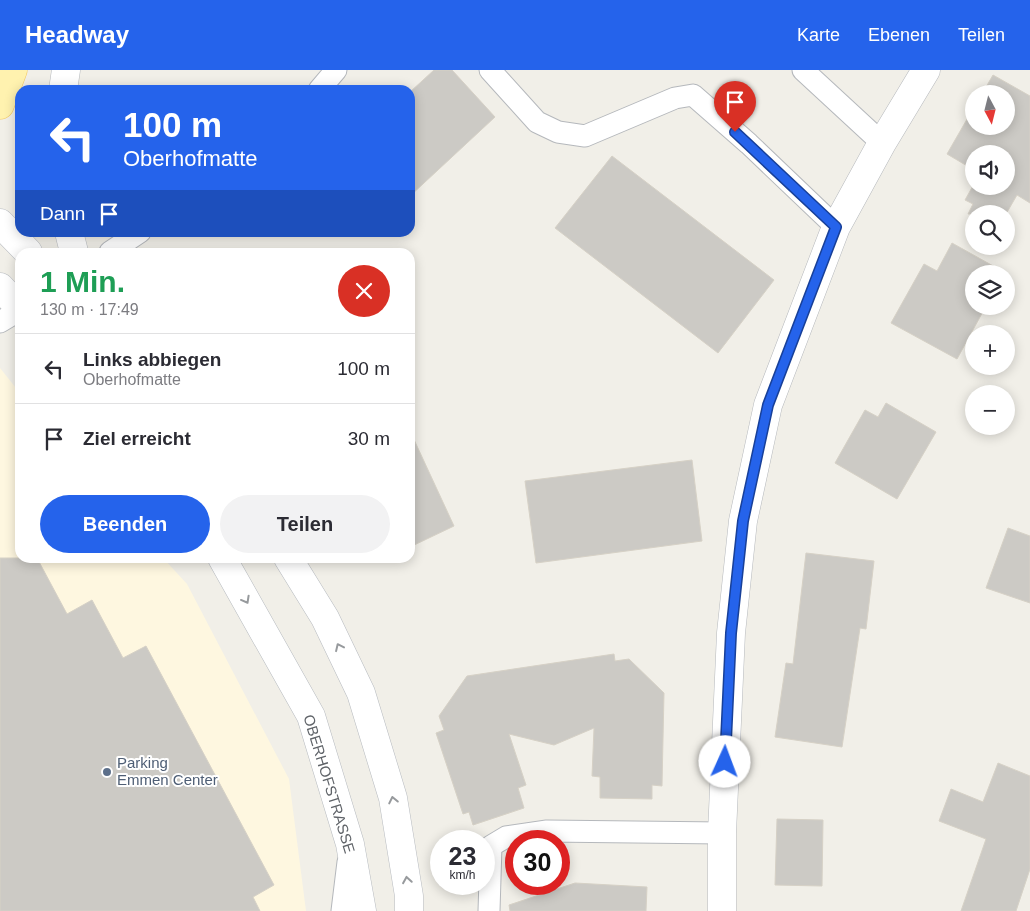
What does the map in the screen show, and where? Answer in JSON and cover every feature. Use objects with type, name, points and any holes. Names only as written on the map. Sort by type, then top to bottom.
[{"type":"main road","points":[[0,105],[12,74]]},
{"type":"street","points":[[64,85],[66,70]]},
{"type":"street","points":[[722,911],[722,834],[731,633],[743,521],[768,405],[836,227],[882,143],[926,70]]},
{"type":"street","points":[[0,223],[24,248]]},
{"type":"street","points":[[0,287],[15,304]]},
{"type":"street","name":"OBERHOFSTRASSE","points":[[225,563],[311,716],[350,844],[362,911]]},
{"type":"street","points":[[291,563],[325,618],[361,693],[393,798],[409,896],[409,911]]},
{"type":"lane","points":[[323,85],[336,70]]},
{"type":"lane","points":[[490,70],[537,122],[558,132],[584,136],[676,98],[693,95],[749,144],[836,227]]},
{"type":"lane","points":[[803,70],[882,143]]},
{"type":"lane","points":[[116,248],[133,237]]},
{"type":"lane","points":[[0,322],[15,312]]},
{"type":"lane","points":[[489,911],[491,846],[506,837],[547,831],[722,834]]},
{"type":"lane","points":[[342,911],[350,844]]},
{"type":"shaded area","name":"Parking Emmen Center","points":[[0,368],[15,387],[15,563],[168,563],[187,584],[289,779],[306,911],[0,911]]},
{"type":"building","points":[[434,70],[452,70],[495,117],[415,191],[415,87]]},
{"type":"building","points":[[993,75],[1011,85],[987,85]]},
{"type":"building","points":[[1015,87],[1030,96],[1030,203],[1017,195],[1011,205],[972,205],[965,200],[968,195],[1015,195],[1015,145],[965,145],[965,165],[947,154],[965,123],[965,135],[1015,135]]},
{"type":"building","points":[[612,156],[774,280],[718,353],[555,228]]},
{"type":"building","points":[[952,243],[965,250],[965,255],[974,255],[991,265],[965,265],[965,315],[981,315],[976,325],[965,325],[965,344],[957,359],[891,323],[924,264],[937,271]]},
{"type":"building","points":[[886,403],[936,432],[897,499],[835,463],[865,410],[878,417]]},
{"type":"building","points":[[415,442],[454,526],[415,545]]},
{"type":"building","points":[[692,460],[702,541],[536,563],[525,481]]},
{"type":"building","points":[[1008,528],[1030,536],[1030,603],[986,588]]},
{"type":"building","points":[[806,553],[874,561],[866,629],[860,628],[842,747],[775,737],[786,663],[793,664]]},
{"type":"building","name":"Parking Emmen Center","points":[[0,558],[15,558],[15,563],[40,563],[67,614],[92,600],[123,658],[146,646],[274,885],[253,897],[260,911],[0,911]]},
{"type":"building","points":[[614,654],[615,661],[629,659],[664,693],[662,786],[652,785],[652,799],[600,798],[600,777],[592,776],[594,728],[554,745],[509,734],[526,785],[518,788],[524,808],[473,825],[469,812],[463,814],[436,733],[444,730],[439,716],[467,676]]},
{"type":"building","points":[[998,763],[1030,776],[1030,869],[1016,911],[961,911],[986,839],[939,821],[951,789],[983,802]]},
{"type":"building","points":[[777,819],[823,820],[822,886],[775,885]]},
{"type":"building","points":[[575,883],[647,887],[646,911],[510,911],[509,905],[539,895],[570,895],[570,885]]},
{"type":"place","name":"Parking Emmen Center","points":[[107,772]]},
{"type":"route","points":[[725,762],[731,633],[743,521],[768,405],[836,227],[735,132]]}]
